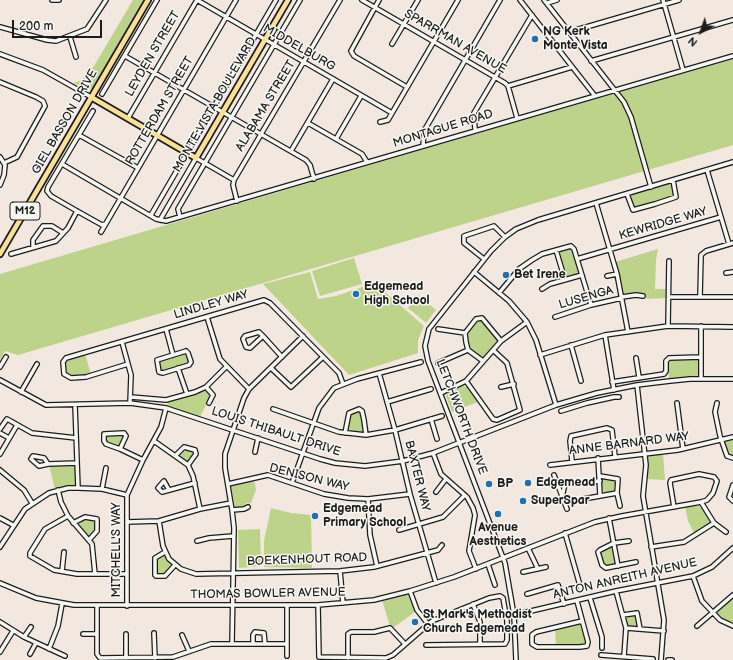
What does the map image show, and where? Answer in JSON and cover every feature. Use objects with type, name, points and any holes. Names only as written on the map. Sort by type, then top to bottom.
[{"type":"main road","name":"GIEL BASSON DRIVE","points":[[0,254],[148,0]]},
{"type":"main road","name":"MONTE VISTA BOULEVARD","points":[[196,158],[288,0]]},
{"type":"main road","points":[[91,97],[196,158]]},
{"type":"street","points":[[52,0],[59,0]]},
{"type":"street","points":[[0,27],[52,41],[87,29],[106,0]]},
{"type":"street","points":[[102,94],[157,0]]},
{"type":"street","name":"MIDDELBURG","points":[[197,0],[392,113]]},
{"type":"street","name":"LEYDEN STREET","points":[[128,118],[197,0]]},
{"type":"street","name":"ROTTERDAM STREET","points":[[101,232],[236,0]]},
{"type":"street","name":"MONTE VISTA BOULEVARD","points":[[151,215],[276,0]]},
{"type":"street","name":"MONTE VISTA BOULEVARD","points":[[180,218],[178,209],[300,0]]},
{"type":"street","name":"ALABAMA STREET","points":[[234,180],[340,0]]},
{"type":"street","name":"SPARRMAN AVENUE","points":[[362,0],[496,77],[508,86],[517,118]]},
{"type":"street","points":[[379,0],[351,51],[354,56],[407,87]]},
{"type":"street","points":[[392,44],[418,0]]},
{"type":"street","points":[[380,122],[388,120],[458,0]]},
{"type":"street","points":[[423,146],[424,131],[500,0]]},
{"type":"street","points":[[520,0],[595,96]]},
{"type":"street","points":[[557,0],[545,2],[624,102],[631,117],[651,186]]},
{"type":"street","points":[[569,32],[664,2],[679,0]]},
{"type":"street","points":[[664,2],[684,70]]},
{"type":"street","points":[[475,130],[474,113],[532,15]]},
{"type":"street","points":[[591,61],[733,20]]},
{"type":"street","points":[[70,36],[76,57]]},
{"type":"street","points":[[0,54],[43,70],[91,97]]},
{"type":"street","points":[[125,56],[308,162],[314,179]]},
{"type":"street","name":"MONTAGUE ROAD","points":[[160,220],[166,221],[180,218],[475,130],[733,56]]},
{"type":"street","points":[[508,86],[572,67]]},
{"type":"street","points":[[291,151],[333,79]]},
{"type":"street","points":[[0,82],[36,97],[43,101],[45,106],[18,157],[4,163]]},
{"type":"street","points":[[336,138],[361,96]]},
{"type":"street","points":[[93,111],[47,191],[50,195],[77,211],[102,225],[105,224]]},
{"type":"street","points":[[308,123],[362,154],[367,162]]},
{"type":"street","points":[[79,134],[138,168]]},
{"type":"street","points":[[0,157],[4,163],[4,175],[0,185]]},
{"type":"street","points":[[196,158],[234,180],[233,185],[237,201]]},
{"type":"street","name":"MONTE VISTA BOULEVARD","points":[[160,220],[196,158]]},
{"type":"street","name":"LETCHWORTH DRIVE","points":[[516,660],[514,615],[504,558],[426,355],[427,336],[435,320],[484,259],[504,237],[527,223],[733,162]]},
{"type":"street","points":[[62,164],[160,220]]},
{"type":"street","points":[[700,297],[701,255],[706,251],[731,243],[721,217],[707,170]]},
{"type":"street","points":[[627,194],[632,210],[654,204],[676,197],[673,180]]},
{"type":"street","points":[[596,202],[617,274],[628,332]]},
{"type":"street","points":[[11,254],[55,241],[63,233],[77,211]]},
{"type":"street","name":"KEWRIDGE WAY","points":[[577,259],[721,217]]},
{"type":"street","points":[[33,247],[33,240],[43,226],[52,226],[63,233]]},
{"type":"street","points":[[484,259],[464,242],[464,236],[494,226],[504,237]]},
{"type":"street","points":[[499,292],[522,266],[542,254],[572,246],[591,305]]},
{"type":"street","points":[[556,250],[565,280]]},
{"type":"street","points":[[668,326],[669,261]]},
{"type":"street","points":[[474,272],[499,292],[518,310],[527,322],[540,354],[556,405]]},
{"type":"street","points":[[726,273],[733,272]]},
{"type":"street","points":[[607,276],[617,274]]},
{"type":"street","points":[[542,289],[582,275]]},
{"type":"street","name":"LUSENGA","points":[[555,317],[591,305],[636,295],[643,296]]},
{"type":"street","points":[[669,296],[733,297]]},
{"type":"street","name":"LINDLEY WAY","points":[[128,364],[86,377],[68,378],[64,374],[64,362],[66,358],[261,301],[266,301],[303,336],[341,376],[343,384]]},
{"type":"street","points":[[207,317],[218,355],[226,367],[249,389]]},
{"type":"street","points":[[483,361],[468,350],[465,333],[477,318],[480,318],[490,326],[501,341]]},
{"type":"street","points":[[441,393],[466,381],[501,341],[527,322]]},
{"type":"street","points":[[540,354],[605,335],[668,326],[733,327]]},
{"type":"street","points":[[701,326],[701,379]]},
{"type":"street","points":[[166,329],[174,355]]},
{"type":"street","points":[[438,329],[465,333]]},
{"type":"street","points":[[263,336],[250,348],[246,347],[243,339],[244,336],[257,332],[263,336],[282,357]]},
{"type":"street","points":[[605,335],[614,390]]},
{"type":"street","points":[[232,644],[234,574],[233,536],[232,510],[225,457],[232,430],[249,389],[303,336]]},
{"type":"street","points":[[122,342],[132,379],[130,403]]},
{"type":"street","points":[[571,345],[581,381]]},
{"type":"street","points":[[438,363],[468,350]]},
{"type":"street","points":[[466,381],[493,419],[497,420],[521,409],[506,362],[493,350]]},
{"type":"street","points":[[185,351],[188,353],[190,364],[163,373],[159,372],[157,360],[174,355],[185,351]]},
{"type":"street","points":[[0,367],[6,357]]},
{"type":"street","points":[[271,368],[291,387],[323,357]]},
{"type":"street","points":[[612,382],[664,374],[666,371],[666,361],[670,358],[701,357]]},
{"type":"street","points":[[636,358],[639,377]]},
{"type":"street","points":[[292,483],[312,423],[319,408],[332,390],[343,384],[421,362]]},
{"type":"street","points":[[22,392],[37,364]]},
{"type":"street","points":[[131,397],[163,400],[187,394],[206,387],[226,367]]},
{"type":"street","points":[[178,368],[187,394]]},
{"type":"street","name":"BAXTER WAY","points":[[379,373],[403,461],[410,494],[436,583]]},
{"type":"street","name":"LOUIS THIBAULT DRIVE","points":[[0,380],[46,405],[130,403],[166,408],[336,464],[351,466],[376,466],[403,461],[432,453],[556,405],[586,396],[637,385],[701,379],[733,379]]},
{"type":"street","points":[[501,388],[514,384]]},
{"type":"street","points":[[637,385],[646,465],[643,496],[664,620],[661,660]]},
{"type":"street","points":[[206,387],[212,394],[209,403]]},
{"type":"street","points":[[387,402],[431,389]]},
{"type":"street","points":[[586,396],[587,403]]},
{"type":"street","points":[[561,412],[587,403],[614,397],[619,398]]},
{"type":"street","points":[[677,402],[683,449]]},
{"type":"street","points":[[717,403],[716,412],[721,439],[727,456],[733,458]]},
{"type":"street","points":[[75,405],[78,488]]},
{"type":"street","name":"MITCHELL'S WAY","points":[[127,606],[127,495],[142,460],[161,427],[166,408]]},
{"type":"street","points":[[274,409],[345,433],[366,435],[395,430],[442,416]]},
{"type":"street","points":[[345,433],[349,413],[359,409],[362,411],[366,435]]},
{"type":"street","points":[[0,429],[7,419],[37,434],[76,438]]},
{"type":"street","points":[[431,419],[437,439]]},
{"type":"street","points":[[0,454],[17,425]]},
{"type":"street","points":[[572,461],[571,436],[607,428],[612,430],[615,456]]},
{"type":"street","points":[[0,433],[9,438]]},
{"type":"street","points":[[120,449],[126,436],[124,433],[104,434],[105,443],[142,460]]},
{"type":"street","name":"ANNE BARNARD WAY","points":[[550,465],[572,461],[683,449],[733,437]]},
{"type":"street","points":[[255,452],[258,438]]},
{"type":"street","points":[[154,441],[176,455],[188,465],[195,483],[200,509]]},
{"type":"street","points":[[176,455],[184,447],[195,450],[196,454],[188,465]]},
{"type":"street","points":[[432,453],[440,472],[470,502],[474,512],[469,551],[476,569]]},
{"type":"street","points":[[598,458],[600,495]]},
{"type":"street","points":[[48,464],[77,463]]},
{"type":"street","points":[[102,489],[106,468]]},
{"type":"street","points":[[0,470],[24,490],[32,503]]},
{"type":"street","points":[[674,507],[670,482],[672,479],[699,474],[714,477],[717,481],[713,493],[707,500],[701,502],[714,523],[726,532]]},
{"type":"street","name":"DENISON WAY","points":[[228,484],[268,476],[333,496],[368,499],[410,494]]},
{"type":"street","points":[[554,476],[567,509]]},
{"type":"street","points":[[600,476],[617,478],[617,493],[620,506]]},
{"type":"street","points":[[436,492],[446,479]]},
{"type":"street","points":[[556,484],[600,481]]},
{"type":"street","points":[[169,490],[195,483]]},
{"type":"street","points":[[562,498],[565,483]]},
{"type":"street","points":[[733,485],[729,497],[733,501]]},
{"type":"street","points":[[0,547],[13,525],[25,509],[45,495],[58,490],[78,488],[102,489],[127,495]]},
{"type":"street","points":[[58,490],[61,502],[68,516],[90,540],[93,548],[95,574]]},
{"type":"street","points":[[583,499],[617,493]]},
{"type":"street","points":[[399,530],[443,517],[464,496]]},
{"type":"street","points":[[368,499],[370,535],[377,566]]},
{"type":"street","name":"THOMAS BOWLER AVENUE","points":[[0,583],[26,594],[62,604],[97,606],[287,606],[374,600],[436,583],[476,569],[565,533],[609,518],[701,502]]},
{"type":"street","points":[[127,522],[159,522],[200,509],[231,503]]},
{"type":"street","points":[[232,510],[244,509],[248,506]]},
{"type":"street","points":[[68,516],[45,529],[30,555],[31,558],[51,569],[62,572],[126,574]]},
{"type":"street","points":[[74,523],[85,517],[97,519],[97,531],[90,540]]},
{"type":"street","points":[[0,518],[13,525]]},
{"type":"street","points":[[609,518],[618,566]]},
{"type":"street","points":[[159,522],[165,552],[175,565],[165,576],[156,576],[155,558],[165,552]]},
{"type":"street","points":[[652,547],[684,542],[714,523]]},
{"type":"street","points":[[565,533],[581,589]]},
{"type":"street","points":[[196,541],[209,538],[233,536]]},
{"type":"street","points":[[629,541],[614,543],[600,550],[599,555],[604,567],[636,562]]},
{"type":"street","name":"BOEKENHOUT ROAD","points":[[175,565],[185,571],[196,574],[340,571],[377,566],[438,550],[442,545]]},
{"type":"street","points":[[528,548],[538,568]]},
{"type":"street","name":"ANTON ANREITH AVENUE","points":[[514,615],[616,591],[693,576],[712,567],[733,548]]},
{"type":"street","points":[[62,572],[64,552]]},
{"type":"street","points":[[488,564],[495,585]]},
{"type":"street","points":[[524,572],[546,567]]},
{"type":"street","points":[[340,571],[343,603]]},
{"type":"street","points":[[693,576],[700,598],[722,622],[733,626]]},
{"type":"street","points":[[527,594],[558,585],[564,604]]},
{"type":"street","points":[[410,591],[417,610],[428,624]]},
{"type":"street","points":[[616,591],[624,615],[626,628],[624,656]]},
{"type":"street","points":[[697,626],[733,595]]},
{"type":"street","points":[[318,605],[319,657],[387,658],[437,618],[489,598],[502,596],[507,621],[506,643],[426,645]]},
{"type":"street","points":[[590,598],[602,637],[602,648]]},
{"type":"street","points":[[576,601],[588,642],[586,647],[537,647],[531,643],[532,635],[536,632],[582,622]]},
{"type":"street","points":[[49,649],[58,626],[62,604]]},
{"type":"street","points":[[473,604],[480,622],[480,644]]},
{"type":"street","points":[[97,606],[98,657],[173,657],[208,644],[286,644]]},
{"type":"street","points":[[287,606],[287,656]]},
{"type":"street","points":[[624,615],[633,612],[638,614],[640,629]]},
{"type":"street","points":[[0,622],[24,637],[65,656]]},
{"type":"street","points":[[24,637],[31,627]]},
{"type":"street","points":[[348,658],[348,634],[351,632],[374,632],[390,628],[405,644]]},
{"type":"street","points":[[626,628],[664,631]]},
{"type":"street","points":[[0,652],[14,631]]},
{"type":"street","points":[[253,644],[253,635],[255,632],[264,633],[265,644]]},
{"type":"street","points":[[154,633],[155,658]]},
{"type":"street","points":[[83,634],[97,634]]},
{"type":"street","points":[[126,634],[126,658]]},
{"type":"street","points":[[182,634],[189,651]]},
{"type":"street","points":[[30,654],[36,643]]},
{"type":"street","points":[[601,656],[624,656],[653,659]]},
{"type":"green space","points":[[133,0],[146,0],[95,87],[87,90],[74,83],[82,80],[94,66]]},
{"type":"green space","points":[[733,58],[733,145],[18,355],[5,351],[0,360],[0,274]]},
{"type":"green space","points":[[669,183],[673,186],[675,194],[673,197],[633,208],[631,195]]},
{"type":"green space","points":[[572,248],[579,272],[578,274],[567,277],[559,253],[561,250]]},
{"type":"green space","points":[[658,249],[655,289],[668,289],[667,298],[647,299],[644,293],[623,294],[615,262]]},
{"type":"green space","points":[[354,258],[362,284],[320,296],[312,271]]},
{"type":"green space","points":[[310,272],[318,299],[336,296],[365,286],[370,279],[424,326],[418,340],[418,353],[349,375],[263,284]]},
{"type":"green space","points":[[418,295],[436,310],[426,323],[408,308]]},
{"type":"green space","points":[[480,319],[487,325],[498,340],[484,358],[471,349],[467,340],[470,329]]},
{"type":"green space","points":[[185,353],[187,354],[189,363],[161,372],[158,361]]},
{"type":"green space","points":[[85,354],[91,374],[68,377],[66,374],[65,361]]},
{"type":"green space","points":[[669,359],[699,359],[699,374],[696,377],[669,379],[667,362]]},
{"type":"green space","points":[[463,386],[467,387],[478,402],[452,412],[446,396],[448,393]]},
{"type":"green space","points":[[205,389],[211,395],[200,417],[167,406],[168,401]]},
{"type":"green space","points":[[359,411],[363,420],[364,432],[349,432],[347,429],[350,413]]},
{"type":"green space","points":[[122,433],[124,436],[120,446],[105,443],[106,434]]},
{"type":"green space","points":[[733,438],[733,456],[730,456],[724,441]]},
{"type":"green space","points":[[183,448],[194,450],[195,453],[187,464],[179,456]]},
{"type":"green space","points":[[663,454],[665,480],[646,479],[647,456]]},
{"type":"green space","points":[[49,465],[75,466],[75,485],[55,490]]},
{"type":"green space","points":[[606,477],[612,477],[617,482],[615,491],[612,493],[606,493],[601,488],[601,482]]},
{"type":"green space","points":[[252,481],[255,483],[256,490],[251,503],[246,503],[244,508],[235,507],[231,486]]},
{"type":"green space","points":[[694,505],[701,507],[710,521],[709,524],[694,533],[688,521],[685,506]]},
{"type":"green space","points":[[271,508],[291,513],[311,515],[312,568],[264,567],[264,541]]},
{"type":"green space","points":[[85,519],[96,520],[97,530],[89,537],[77,524]]},
{"type":"green space","points":[[260,529],[261,566],[239,568],[238,530]]},
{"type":"green space","points":[[611,546],[615,564],[604,566],[600,551]]},
{"type":"green space","points":[[163,555],[166,556],[172,564],[172,567],[165,575],[156,575],[155,560]]},
{"type":"green space","points":[[407,594],[416,611],[393,628],[390,626],[382,600]]},
{"type":"green space","points":[[733,597],[733,624],[722,620],[716,612]]},
{"type":"green space","points":[[629,614],[630,617],[635,616],[636,621],[638,621],[637,626],[630,627],[627,624],[626,616]]},
{"type":"green space","points":[[580,624],[586,644],[556,647],[555,629]]},
{"type":"place","name":"NG Kerk Monte Vista","points":[[535,39]]},
{"type":"place","name":"Bet Irene","points":[[506,275]]},
{"type":"place","name":"Edgemead High School","points":[[356,294]]},
{"type":"place","name":"Edgemead","points":[[528,483]]},
{"type":"place","name":"BP","points":[[489,484]]},
{"type":"place","name":"SuperSpar","points":[[523,501]]},
{"type":"place","name":"Avenue Aesthetics","points":[[498,514]]},
{"type":"place","name":"Edgemead Primary School","points":[[315,516]]},
{"type":"place","name":"St Mark's Methodist Church Edgemead","points":[[415,622]]}]
